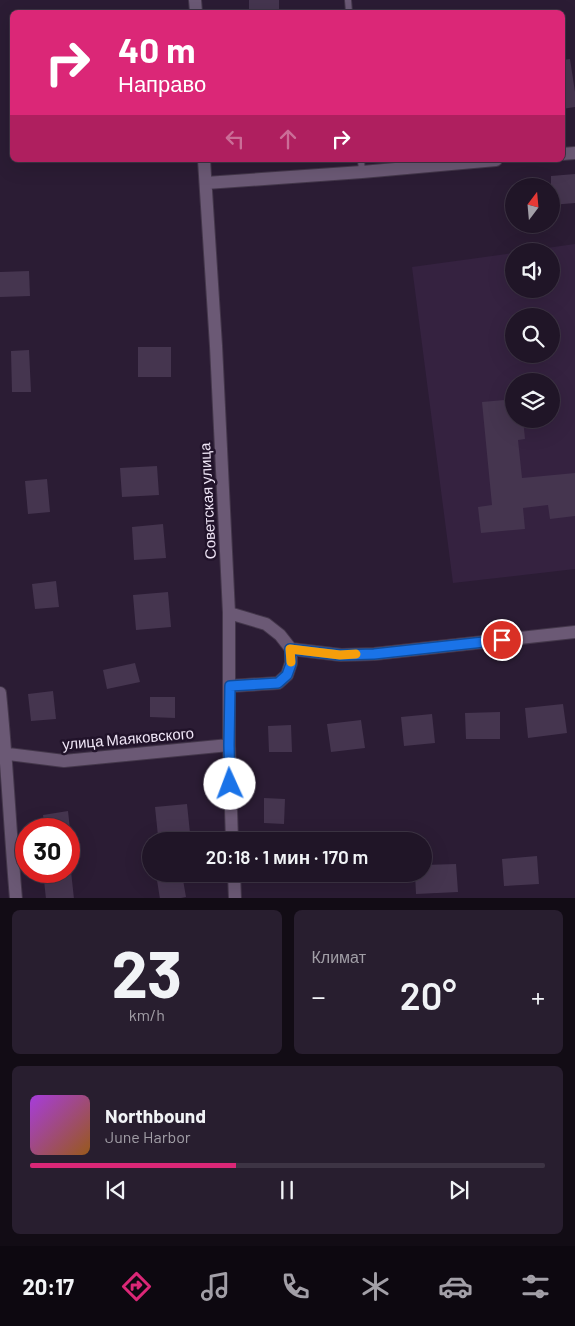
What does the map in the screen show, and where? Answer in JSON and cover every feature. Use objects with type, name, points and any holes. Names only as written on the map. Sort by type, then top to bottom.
[{"type":"street","name":"Советская улица","points":[[204,162],[229,613],[229,745],[232,832]]},
{"type":"street","points":[[206,183],[361,166],[451,162]]},
{"type":"street","points":[[229,613],[266,624],[280,635],[290,649],[291,664],[287,675],[278,683],[230,686]]},
{"type":"street","points":[[290,649],[340,655],[374,654],[575,632]]},
{"type":"street","points":[[0,692],[3,754],[16,898]]},
{"type":"street","name":"улица Маяковского","points":[[3,754],[64,761],[229,745]]},
{"type":"street","points":[[234,882],[234,898]]},
{"type":"shaded area","points":[[575,244],[575,569],[453,583],[412,267],[505,254],[505,298],[560,298],[560,246]]},
{"type":"building","points":[[249,0],[279,0],[279,10],[249,10]]},
{"type":"building","points":[[570,59],[575,92],[575,107],[565,109],[565,60]]},
{"type":"building","points":[[575,174],[575,203],[560,204],[560,178],[551,178],[551,176]]},
{"type":"building","points":[[29,271],[30,296],[0,297],[0,272]]},
{"type":"building","points":[[138,347],[171,347],[171,377],[138,377]]},
{"type":"building","points":[[29,350],[31,392],[12,392],[11,351]]},
{"type":"building","points":[[505,400],[505,428],[524,428],[525,439],[518,440],[522,478],[575,473],[575,516],[550,519],[548,505],[523,508],[525,529],[481,533],[478,507],[492,505],[482,402]]},
{"type":"building","points":[[157,466],[159,495],[122,497],[120,468]]},
{"type":"building","points":[[47,479],[50,512],[28,514],[25,481]]},
{"type":"building","points":[[163,524],[166,558],[134,560],[132,527]]},
{"type":"building","points":[[56,581],[59,607],[35,609],[32,584]]},
{"type":"building","points":[[168,592],[171,627],[136,630],[133,595]]},
{"type":"building","points":[[135,663],[140,682],[107,689],[103,670]]},
{"type":"building","points":[[53,691],[56,719],[31,721],[28,694]]},
{"type":"building","points":[[150,697],[175,697],[175,718],[150,717]]},
{"type":"building","points":[[563,704],[567,733],[528,738],[525,708]]},
{"type":"building","points":[[500,712],[500,739],[466,739],[465,713]]},
{"type":"building","points":[[432,714],[435,743],[404,746],[401,717]]},
{"type":"building","points":[[361,720],[365,748],[331,752],[327,724]]},
{"type":"building","points":[[291,725],[292,752],[269,752],[268,726]]},
{"type":"building","points":[[264,798],[285,799],[284,824],[264,823]]},
{"type":"building","points":[[187,804],[190,832],[158,832],[155,807]]},
{"type":"building","points":[[68,811],[69,818],[43,818],[43,815]]},
{"type":"building","points":[[537,856],[539,884],[504,886],[502,859]]},
{"type":"building","points":[[456,864],[458,892],[416,894],[415,882],[432,882],[432,865]]},
{"type":"building","points":[[157,882],[183,882],[186,897],[160,898]]},
{"type":"building","points":[[44,883],[72,883],[74,898],[46,898]]},
{"type":"slow traffic","points":[[291,662],[290,649],[340,655],[356,654]]},
{"type":"route","points":[[230,784],[230,686],[278,683],[287,675],[291,664],[290,649],[340,655],[374,654],[502,640]]}]
